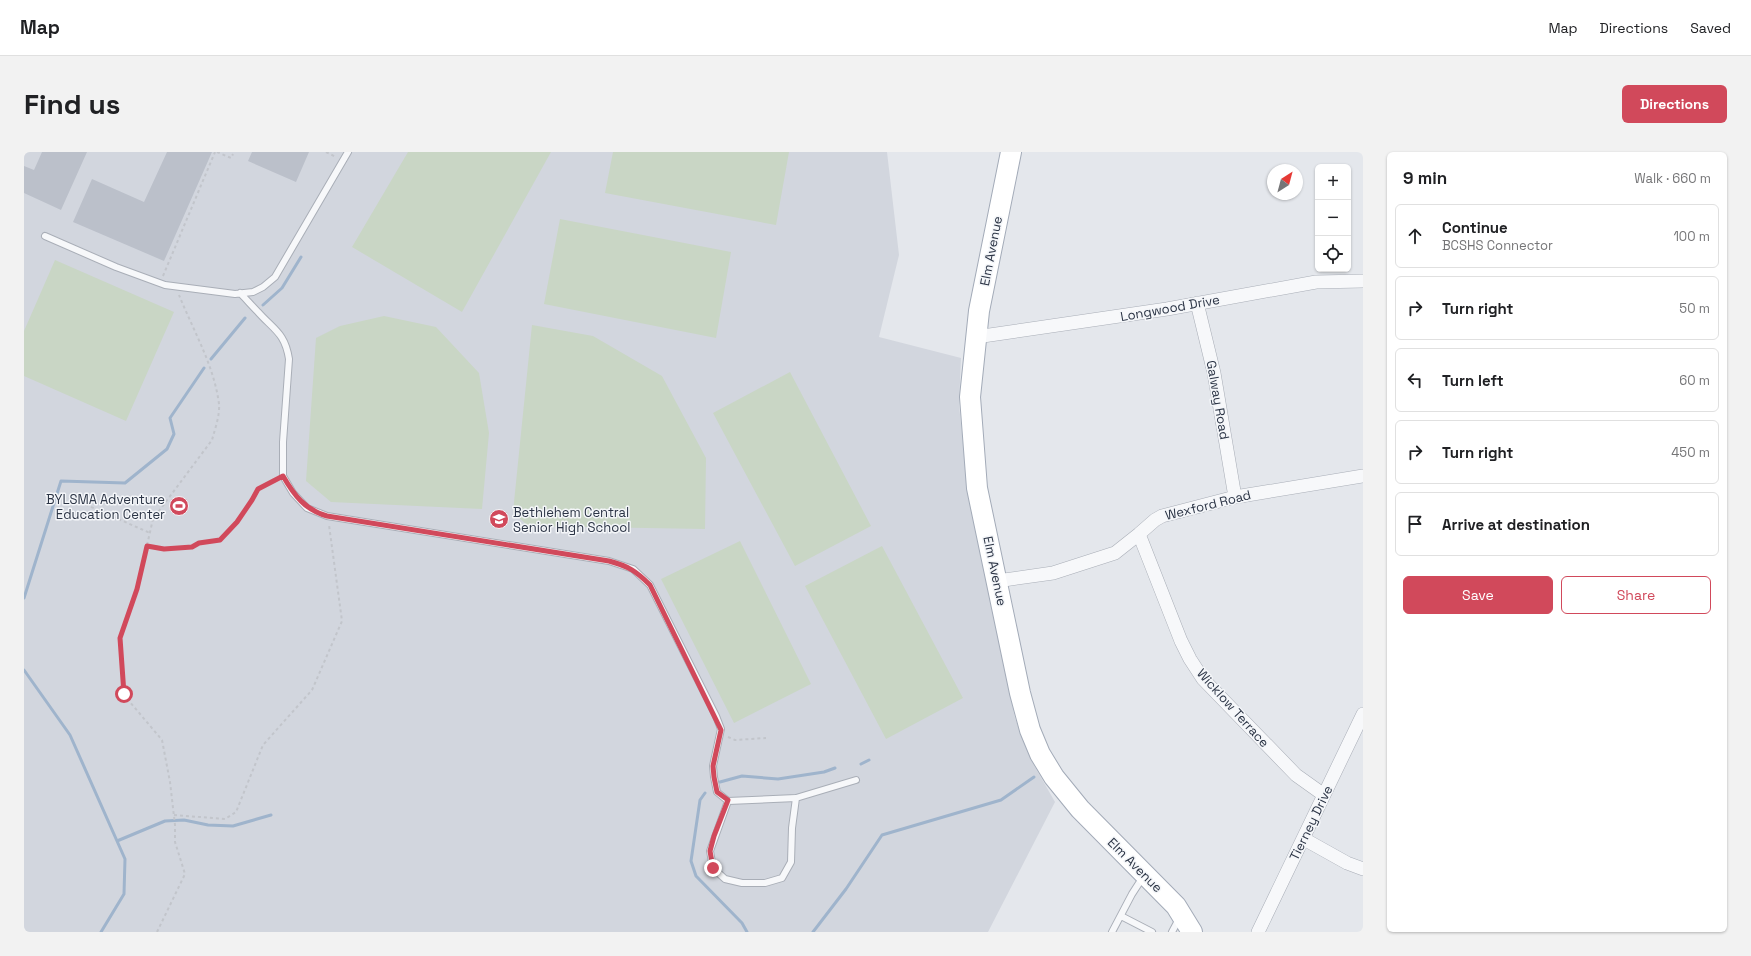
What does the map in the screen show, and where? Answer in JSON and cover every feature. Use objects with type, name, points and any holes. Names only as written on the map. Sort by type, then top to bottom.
[{"type":"main road","name":"Elm Avenue","points":[[1011,152],[979,311],[970,397],[977,488],[1020,694],[1030,730],[1040,754],[1054,777],[1080,809],[1176,906],[1192,932]]},
{"type":"street","name":"Longwood Drive","points":[[976,337],[1167,310],[1197,303],[1316,282],[1363,281]]},
{"type":"street","name":"Galway Road","points":[[1197,303],[1214,373],[1235,497]]},
{"type":"street","name":"Wexford Road","points":[[997,581],[1053,573],[1115,553],[1162,516],[1235,497],[1363,476]]},
{"type":"street","name":"Wicklow Terrace","points":[[1139,534],[1181,641],[1190,659],[1203,679],[1296,775],[1324,795]]},
{"type":"street","name":"Tierney Drive","points":[[1258,932],[1304,840],[1363,714]]},
{"type":"street","points":[[1304,840],[1363,869]]},
{"type":"lane","points":[[45,236],[116,267],[160,283],[235,294],[253,292],[263,287],[274,277],[348,152]]},
{"type":"lane","points":[[240,293],[258,313],[277,330],[287,346],[289,359],[283,442],[283,476],[293,494],[307,508],[327,516],[609,561],[633,569],[650,585],[716,716],[721,730],[713,766],[717,792],[728,800],[796,798],[856,780]]},
{"type":"lane","points":[[728,800],[714,836],[710,851],[713,868],[725,879],[742,883],[765,883],[782,878],[791,862],[792,828],[796,798]]},
{"type":"lane","points":[[1112,932],[1132,894],[1145,874]]},
{"type":"lane","points":[[1172,932],[1181,914]]},
{"type":"lane","points":[[1120,916],[1152,932]]},
{"type":"path","points":[[160,283],[216,152],[231,158],[233,154]]},
{"type":"path","points":[[326,152],[343,160]]},
{"type":"path","points":[[157,932],[183,881],[185,874],[175,842],[175,825],[170,782],[162,740],[124,694],[120,638],[137,589],[153,519],[212,440],[219,405],[210,367],[176,286]]},
{"type":"path","points":[[147,546],[164,549],[192,547],[199,543],[220,540],[237,522],[258,489],[283,476]]},
{"type":"path","points":[[80,502],[150,533]]},
{"type":"path","points":[[174,816],[225,819],[236,812],[263,745],[312,690],[342,621],[327,516]]},
{"type":"path","points":[[721,735],[735,740],[766,738]]},
{"type":"shaded area","name":"Bethlehem Central Senior High School","points":[[24,152],[887,152],[899,255],[879,337],[961,358],[959,405],[967,481],[996,629],[1015,718],[1031,760],[1055,802],[988,932],[24,932]]},
{"type":"green space","points":[[408,152],[551,152],[462,312],[352,247]]},
{"type":"green space","points":[[613,152],[789,152],[776,225],[605,193]]},
{"type":"green space","points":[[560,219],[731,252],[716,338],[544,304]]},
{"type":"green space","points":[[55,260],[174,312],[126,421],[24,376],[24,331]]},
{"type":"green space","points":[[384,316],[436,327],[479,373],[489,433],[482,509],[331,502],[306,481],[316,338],[340,326]]},
{"type":"green space","points":[[532,325],[593,336],[662,376],[706,458],[705,529],[528,526],[513,512]]},
{"type":"green space","points":[[790,372],[871,526],[795,566],[713,413]]},
{"type":"green space","points":[[740,541],[811,684],[734,723],[661,579]]},
{"type":"green space","points":[[882,546],[963,698],[886,739],[805,586]]},
{"type":"building","points":[[42,152],[87,152],[61,210],[24,193],[24,166],[34,170]]},
{"type":"building","points":[[167,152],[212,152],[164,261],[73,222],[92,179],[144,202]]},
{"type":"building","points":[[252,152],[309,152],[296,182],[248,161]]},
{"type":"waterway","points":[[263,305],[282,288],[301,257]]},
{"type":"waterway","points":[[211,359],[245,318]]},
{"type":"waterway","points":[[24,598],[61,481],[125,483],[167,449],[174,434],[170,418],[204,368]]},
{"type":"waterway","points":[[24,670],[70,735],[125,859],[124,894],[101,932]]},
{"type":"waterway","points":[[861,764],[869,760]]},
{"type":"waterway","points":[[720,782],[742,776],[778,779],[824,772],[835,768]]},
{"type":"waterway","points":[[813,932],[846,889],[882,835],[1001,800],[1034,777]]},
{"type":"waterway","points":[[705,793],[700,800],[691,861],[696,876],[742,923],[747,932]]},
{"type":"waterway","points":[[117,841],[165,821],[184,820],[208,825],[233,826],[271,815]]},
{"type":"place","name":"BYLSMA Adventure Education Center","points":[[179,506]]},
{"type":"place","name":"Bethlehem Central Senior High School","points":[[499,519]]},
{"type":"route","points":[[124,694],[120,638],[137,589],[147,546],[164,549],[195,547],[199,543],[220,540],[237,522],[258,489],[283,476],[293,494],[307,508],[327,516],[609,561],[633,569],[650,585],[654,598],[716,716],[721,730],[720,741],[713,766],[714,777],[717,792],[728,800],[714,836],[710,851],[713,868]]}]
